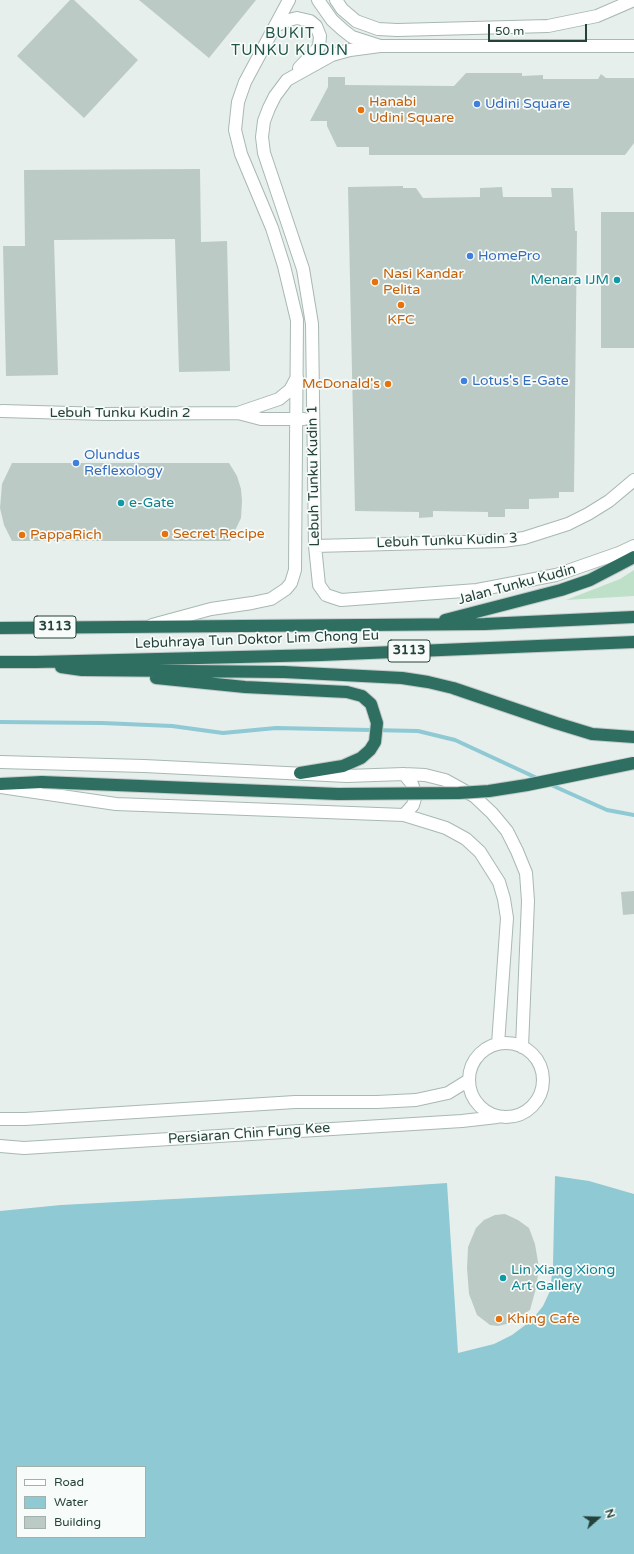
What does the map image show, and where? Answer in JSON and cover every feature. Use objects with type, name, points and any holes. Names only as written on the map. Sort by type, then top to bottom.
[{"type":"highway","name":"Jalan Tunku Kudin","points":[[427,624],[560,590],[590,580],[634,557]]},
{"type":"highway","name":"Lebuhraya Tun Doktor Lim Chong Eu","points":[[0,628],[151,625],[486,624],[634,617]]},
{"type":"highway","name":"Lebuhraya Tun Doktor Lim Chong Eu","points":[[0,662],[321,654],[634,642]]},
{"type":"highway","points":[[36,662],[82,670],[245,687],[347,692],[362,696],[371,704],[376,714],[377,732],[375,742],[370,750],[361,758],[348,764],[300,774]]},
{"type":"highway","points":[[82,670],[284,672],[402,678],[453,688],[592,734],[634,737]]},
{"type":"highway","points":[[0,784],[42,782],[338,794],[459,793],[489,791],[527,785],[634,763]]},
{"type":"street","name":"Lebuh Tunku Kudin 1","points":[[151,625],[211,609],[262,602],[279,595],[291,582],[295,570],[296,419],[298,376],[297,320],[292,292],[272,228],[241,154],[235,130],[238,102],[245,82],[290,0]]},
{"type":"street","points":[[318,0],[328,16],[352,37],[380,46],[634,46]]},
{"type":"street","points":[[339,5],[356,21],[378,29],[530,28],[584,19],[612,10],[634,0]]},
{"type":"street","points":[[275,26],[289,20],[304,19],[310,21],[316,26],[320,36],[319,47],[287,80]]},
{"type":"street","points":[[611,45],[634,40]]},
{"type":"street","name":"Lebuh Tunku Kudin 1","points":[[380,46],[350,50],[332,55],[287,80],[274,96],[264,122],[262,137],[264,153],[303,269],[312,324],[312,419],[315,546],[319,585],[326,595],[341,600],[477,590],[521,583],[583,567],[634,546]]},
{"type":"street","name":"Lebuh Tunku Kudin 2","points":[[238,413],[280,399],[290,390],[298,376]]},
{"type":"street","name":"Lebuh Tunku Kudin 2","points":[[2,411],[105,414],[238,413],[261,419],[312,419]]},
{"type":"street","name":"Lebuh Tunku Kudin 3","points":[[315,546],[503,541],[524,538],[568,524],[588,514],[609,501],[634,480]]},
{"type":"street","points":[[0,762],[72,763],[347,776],[404,774],[425,775],[445,780],[474,796],[492,813],[502,825],[517,851],[526,873],[528,901],[522,1047]]},
{"type":"street","points":[[404,774],[412,784],[416,796],[414,805],[404,815]]},
{"type":"street","points":[[0,787],[116,804],[404,815],[446,828],[466,839],[480,852],[498,882],[507,918],[498,1044]]},
{"type":"street","points":[[510,1043],[522,1047],[532,1054],[539,1064],[543,1075],[543,1088],[539,1099],[531,1109],[521,1115],[509,1118],[497,1117],[486,1112],[477,1104],[471,1092],[469,1080],[471,1068],[477,1057],[486,1048],[498,1044],[510,1043]]},
{"type":"street","name":"Persiaran Chin Fung Kee","points":[[0,1119],[25,1119],[295,1102],[376,1102],[416,1100],[448,1093],[469,1080]]},
{"type":"street","name":"Persiaran Chin Fung Kee","points":[[0,1146],[24,1148],[462,1121],[497,1117]]},
{"type":"green space","points":[[634,570],[634,596],[566,600],[620,579]]},
{"type":"water","points":[[555,1176],[589,1181],[634,1194],[634,1554],[0,1554],[0,1211],[61,1205],[447,1183],[458,1353],[494,1344],[512,1335],[532,1320],[543,1306],[550,1291],[553,1265]]},
{"type":"building","points":[[70,0],[74,0],[138,60],[84,118],[17,56]]},
{"type":"building","points":[[139,0],[256,0],[209,58]]},
{"type":"building","name":"Udini Square","points":[[466,73],[522,73],[522,76],[543,75],[543,79],[598,79],[601,74],[606,78],[634,78],[634,143],[625,155],[369,155],[369,147],[337,147],[327,126],[327,121],[310,121],[328,87],[328,77],[345,77],[345,85],[454,86]]},
{"type":"building","points":[[200,169],[201,242],[227,241],[230,371],[179,372],[175,239],[54,240],[58,375],[6,376],[3,246],[25,246],[24,170]]},
{"type":"building","name":"Lotus's E-Gate","points":[[403,186],[403,188],[416,188],[423,198],[480,197],[480,188],[502,187],[503,197],[552,197],[551,188],[573,188],[575,231],[577,231],[574,492],[559,492],[559,498],[529,499],[529,509],[505,509],[505,517],[488,517],[488,512],[433,511],[433,517],[419,518],[419,512],[355,511],[348,187]]},
{"type":"building","name":"Menara IJM","points":[[601,212],[634,212],[634,348],[601,348]]},
{"type":"building","name":"e-Gate","points":[[12,463],[229,463],[237,476],[241,489],[241,518],[230,541],[12,541],[4,525],[0,508],[2,484]]},
{"type":"building","points":[[634,891],[634,914],[623,915],[621,892]]},
{"type":"building","name":"Lin Xiang Xiong Art Gallery","points":[[505,1214],[518,1220],[529,1228],[535,1244],[539,1268],[536,1288],[530,1310],[511,1323],[498,1326],[490,1325],[477,1315],[469,1294],[467,1268],[468,1247],[476,1228],[484,1220],[495,1215]]},
{"type":"waterway","points":[[0,722],[102,723],[172,726],[223,733],[276,728],[418,731],[455,740],[539,779]]},
{"type":"waterway","points":[[549,784],[607,810],[634,815]]},
{"type":"place","name":"Udini Square","points":[[477,104]]},
{"type":"place","name":"Hanabi Udini Square","points":[[361,110]]},
{"type":"place","name":"HomePro","points":[[470,256]]},
{"type":"place","name":"Menara IJM","points":[[617,280]]},
{"type":"place","name":"Nasi Kandar Pelita","points":[[375,282]]},
{"type":"place","name":"KFC","points":[[401,305]]},
{"type":"place","name":"Lotus's E-Gate","points":[[464,381]]},
{"type":"place","name":"McDonald's","points":[[388,384]]},
{"type":"place","name":"Olundus Reflexology","points":[[76,463]]},
{"type":"place","name":"e-Gate","points":[[121,503]]},
{"type":"place","name":"Secret Recipe","points":[[165,534]]},
{"type":"place","name":"PappaRich","points":[[22,535]]},
{"type":"place","name":"Lin Xiang Xiong Art Gallery","points":[[503,1278]]},
{"type":"place","name":"Khing Cafe","points":[[499,1319]]},
{"type":"district","name":"BUKIT TUNKU KUDIN","points":[[290,42]]}]
